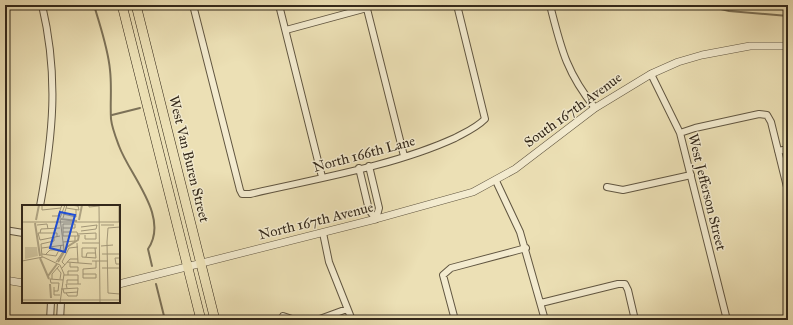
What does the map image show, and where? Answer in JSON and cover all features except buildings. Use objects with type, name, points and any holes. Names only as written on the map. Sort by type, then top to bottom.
[{"type":"main road","name":"West Van Buren Street","points":[[122,5],[201,320]]},
{"type":"main road","name":"West Van Buren Street","points":[[136,5],[215,320]]},
{"type":"street","points":[[40,205],[48,161],[53,115],[53,77],[46,22],[42,5]]},
{"type":"street","name":"North 166th Lane","points":[[193,5],[242,194],[250,194],[369,166],[432,148],[478,126],[485,118],[457,5]]},
{"type":"street","points":[[279,5],[322,177]]},
{"type":"street","points":[[550,5],[561,51],[586,97],[595,108]]},
{"type":"street","points":[[286,30],[367,7],[404,156]]},
{"type":"street","name":"South 167th Avenue","points":[[515,169],[595,108],[651,74],[678,62],[715,52],[750,46],[788,46]]},
{"type":"street","name":"West Jefferson Street","points":[[651,74],[680,133],[727,320]]},
{"type":"street","points":[[680,133],[695,128],[759,114],[767,115],[788,191]]},
{"type":"street","points":[[778,151],[788,149]]},
{"type":"street","points":[[369,166],[379,208],[376,219]]},
{"type":"street","points":[[359,168],[369,210],[376,219]]},
{"type":"street","name":"North 167th Avenue","points":[[120,284],[323,233],[443,201],[473,192],[496,181],[515,169]]},
{"type":"street","points":[[607,188],[623,190],[691,175]]},
{"type":"street","points":[[496,181],[513,215],[526,248],[545,320]]},
{"type":"street","points":[[5,230],[22,233]]},
{"type":"street","points":[[323,233],[329,262],[352,320]]},
{"type":"street","points":[[455,320],[443,275],[451,268],[526,248]]},
{"type":"street","points":[[5,280],[22,282]]},
{"type":"street","points":[[541,304],[618,284],[625,284],[628,290],[635,320]]},
{"type":"street","points":[[50,320],[51,303]]},
{"type":"street","points":[[60,320],[61,303]]},
{"type":"street","points":[[317,320],[347,309]]},
{"type":"street","points":[[283,316],[295,320]]},
{"type":"waterway","points":[[94,5],[108,54],[111,83],[111,119],[113,129],[124,158],[139,183],[151,210],[154,224],[154,237],[148,249],[152,266]]},
{"type":"waterway","points":[[705,5],[729,11],[788,16]]},
{"type":"waterway","points":[[112,115],[140,108]]},
{"type":"waterway","points":[[156,284],[165,320]]}]
